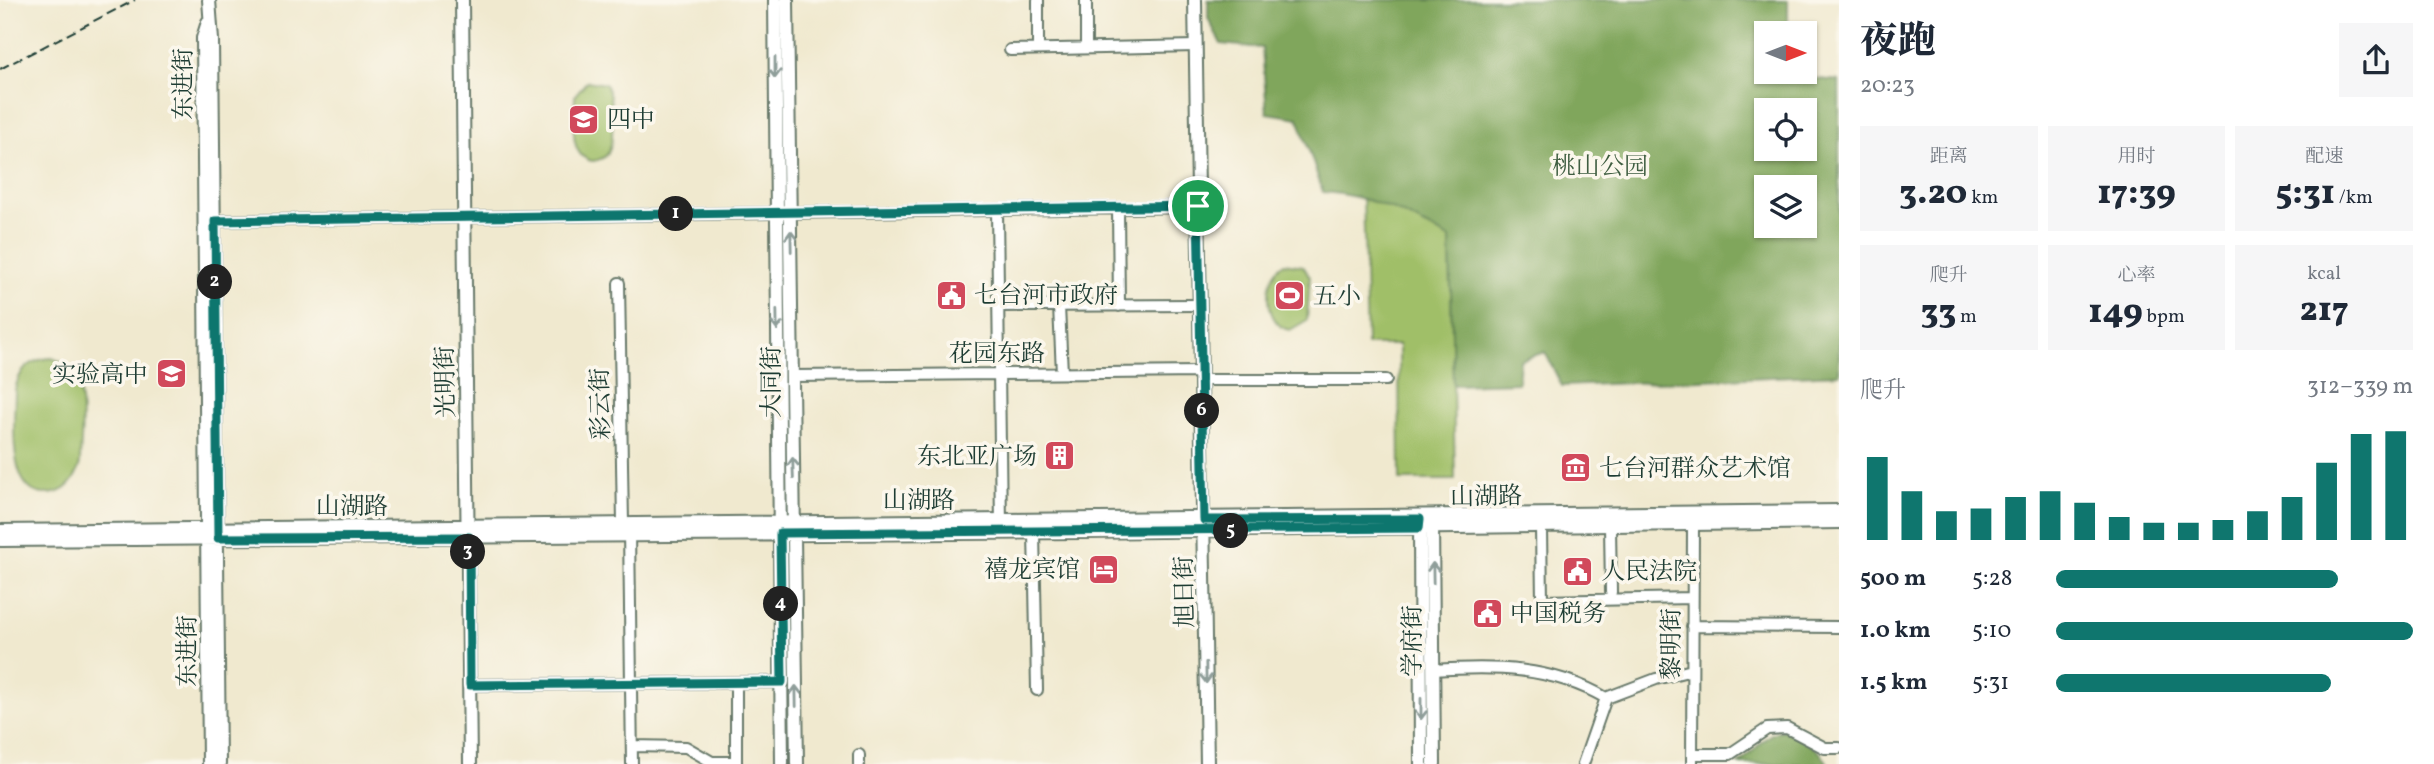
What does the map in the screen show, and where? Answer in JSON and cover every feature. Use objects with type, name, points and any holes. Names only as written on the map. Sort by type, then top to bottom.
[{"type":"main road","name":"东进街","points":[[209,0],[208,22],[212,40],[210,221],[213,533],[219,764]]},
{"type":"main road","name":"光明街","points":[[462,0],[470,764]]},
{"type":"main road","name":"大同街","points":[[775,0],[782,764]]},
{"type":"main road","name":"大同街","points":[[787,0],[797,764]]},
{"type":"main road","name":"旭日街","points":[[1195,0],[1207,764]]},
{"type":"main road","name":"山湖路","points":[[0,531],[468,532],[627,528],[1426,523],[1839,511]]},
{"type":"main road","name":"山湖路","points":[[1426,523],[1541,527],[1839,522]]},
{"type":"main road","name":"学府街","points":[[1426,523],[1433,670],[1434,764]]},
{"type":"main road","name":"学府街","points":[[1421,764],[1426,523]]},
{"type":"main road","name":"山湖路","points":[[1001,526],[1034,531],[1204,525]]},
{"type":"main road","name":"东进街","points":[[209,764],[213,533]]},
{"type":"main road","name":"山湖路","points":[[0,540],[213,533]]},
{"type":"street","points":[[1038,0],[1038,50]]},
{"type":"street","points":[[1086,0],[1086,48]]},
{"type":"street","points":[[1010,50],[1196,46]]},
{"type":"street","points":[[210,221],[1198,206]]},
{"type":"street","points":[[1118,208],[1119,306]]},
{"type":"street","points":[[997,209],[1001,526]]},
{"type":"street","name":"彩云街","points":[[619,283],[632,764]]},
{"type":"street","points":[[998,306],[1200,305]]},
{"type":"street","points":[[1059,306],[1062,373]]},
{"type":"street","name":"花园东路","points":[[792,376],[1062,373],[1386,380]]},
{"type":"street","name":"黎明街","points":[[1692,759],[1693,524]]},
{"type":"street","points":[[1610,525],[1611,592]]},
{"type":"street","points":[[1541,527],[1542,601],[1692,598]]},
{"type":"street","points":[[1034,531],[1037,690]]},
{"type":"street","points":[[1692,626],[1839,627]]},
{"type":"street","points":[[1433,670],[1524,668],[1583,685],[1605,698]]},
{"type":"street","points":[[1605,698],[1656,679],[1692,670]]},
{"type":"street","points":[[470,685],[782,682]]},
{"type":"street","points":[[632,746],[686,747],[712,762],[736,763],[736,683]]},
{"type":"street","points":[[1583,764],[1605,698]]},
{"type":"street","points":[[1692,759],[1730,754],[1767,729],[1787,729],[1825,747],[1839,748]]},
{"type":"green space","name":"桃山公园","points":[[1208,0],[1788,0],[1788,21],[1754,21],[1754,84],[1817,84],[1817,79],[1839,81],[1839,374],[1562,386],[1545,352],[1520,360],[1518,383],[1453,385],[1450,239],[1374,202],[1323,192],[1298,118],[1267,113],[1262,48],[1221,44],[1208,18]]},
{"type":"green space","points":[[587,81],[605,84],[610,97],[612,118],[612,139],[608,153],[602,159],[593,161],[584,158],[579,152],[574,134],[575,95]]},
{"type":"green space","points":[[1384,142],[1450,239],[1455,480],[1400,480],[1399,345],[1367,345],[1363,192]]},
{"type":"green space","name":"五小","points":[[1284,263],[1303,266],[1310,277],[1307,320],[1290,330],[1275,320],[1269,300],[1272,278]]},
{"type":"green space","points":[[52,358],[65,365],[79,388],[82,419],[80,463],[70,484],[58,492],[41,494],[29,487],[21,475],[16,458],[15,390],[27,366],[38,360]]},
{"type":"green space","points":[[1782,730],[1802,739],[1828,764],[1737,764],[1749,756],[1768,736]]},
{"type":"railway","points":[[0,69],[135,0]]},
{"type":"place","name":"四中","points":[[584,119]]},
{"type":"place","name":"七台河市政府","points":[[951,295]]},
{"type":"place","name":"五小","points":[[1290,296]]},
{"type":"place","name":"实验高中","points":[[171,374]]},
{"type":"place","name":"东北亚广场","points":[[1060,456]]},
{"type":"place","name":"七台河群众艺术馆","points":[[1576,468]]},
{"type":"place","name":"禧龙宾馆","points":[[1103,569]]},
{"type":"place","name":"人民法院","points":[[1578,571]]},
{"type":"place","name":"中国税务","points":[[1487,613]]},
{"type":"route","points":[[1198,206],[1204,520],[1420,519],[1419,528],[1082,533],[780,533],[782,682],[736,683],[470,685],[469,537],[218,538],[215,221],[1198,206]]}]
